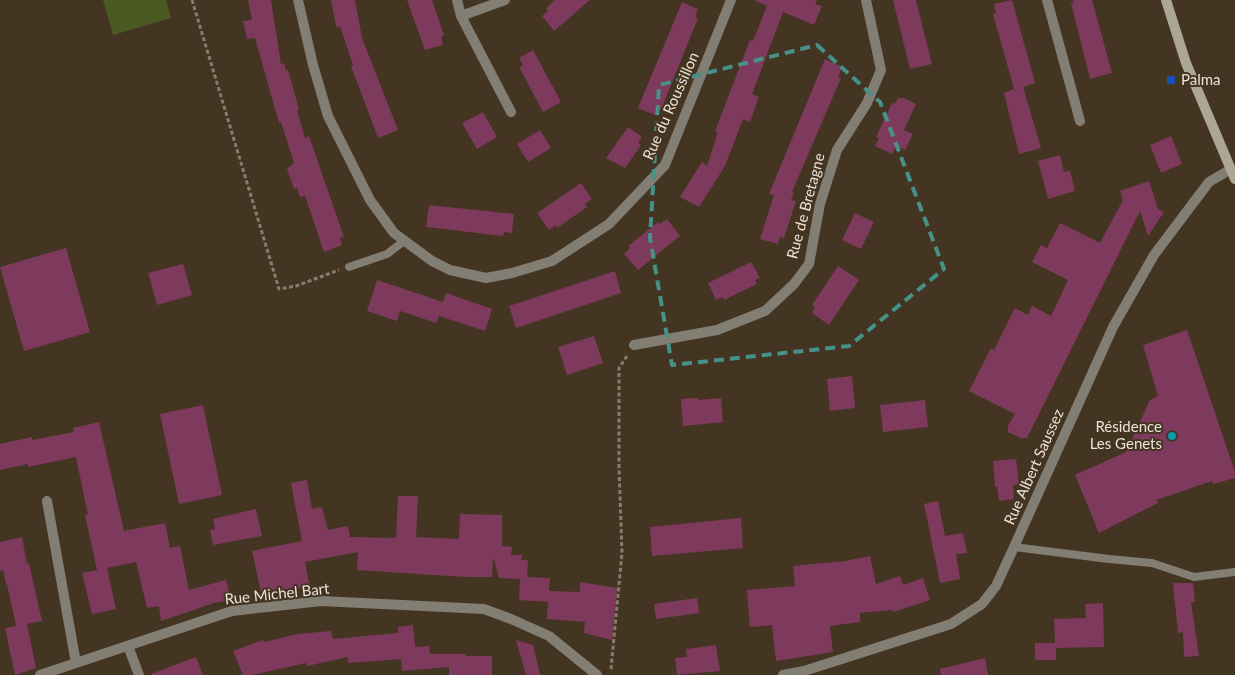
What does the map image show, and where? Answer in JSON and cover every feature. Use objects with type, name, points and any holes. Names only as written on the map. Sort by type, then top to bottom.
[{"type":"main road","points":[[1166,0],[1186,63],[1233,174]]},
{"type":"street","name":"Rue du Roussillon","points":[[298,0],[313,65],[328,116],[370,200],[394,233],[432,261],[450,270],[486,278],[512,273],[552,261],[609,224],[665,165],[731,0]]},
{"type":"street","points":[[457,0],[461,16],[511,112]]},
{"type":"street","points":[[461,16],[505,0]]},
{"type":"street","name":"Rue de Bretagne","points":[[634,345],[717,330],[765,311],[794,284],[808,264],[820,204],[837,150],[868,103],[881,70],[866,0]]},
{"type":"street","points":[[1047,0],[1080,121]]},
{"type":"street","name":"Rue Albert Saussez","points":[[783,675],[804,671],[951,624],[982,604],[996,586],[1113,328],[1154,255],[1209,182],[1233,174]]},
{"type":"street","points":[[47,501],[76,663]]},
{"type":"street","name":"Rue Michel Bart","points":[[40,675],[232,611],[321,601],[484,609],[549,636],[597,675]]},
{"type":"street","points":[[128,646],[139,675]]},
{"type":"lane","points":[[349,267],[387,254],[404,242]]},
{"type":"lane","points":[[1014,547],[1109,560],[1152,563],[1194,577],[1235,572]]},
{"type":"path","points":[[192,0],[279,289],[296,286],[349,267]]},
{"type":"path","points":[[608,675],[611,669],[622,553],[619,468],[619,368],[634,345]]},
{"type":"highlighted area","points":[[817,45],[880,102],[944,269],[849,346],[672,365],[650,238],[659,85]]},
{"type":"green space","points":[[103,0],[166,0],[171,18],[113,35]]},
{"type":"building","points":[[248,0],[271,0],[281,64],[284,63],[286,71],[288,70],[305,138],[309,136],[344,237],[340,238],[342,245],[324,252],[305,196],[300,197],[297,188],[294,189],[287,169],[294,163],[281,122],[279,123],[255,38],[247,39],[243,21],[252,20]]},
{"type":"building","points":[[331,0],[355,0],[362,38],[398,130],[378,138],[351,66],[353,65],[340,26],[336,27]]},
{"type":"building","points":[[407,0],[432,0],[444,35],[441,37],[443,45],[425,50]]},
{"type":"building","points":[[555,0],[590,0],[554,31],[542,16],[548,11],[546,8]]},
{"type":"building","points":[[754,0],[817,0],[815,4],[822,6],[814,25],[783,12],[752,94],[759,97],[750,122],[743,119],[725,166],[699,207],[680,197],[702,162],[707,166],[718,132],[715,131],[750,40],[753,41],[767,6]]},
{"type":"building","points":[[893,0],[916,0],[932,64],[910,69]]},
{"type":"building","points":[[1012,0],[1035,83],[1023,87],[1041,148],[1019,154],[1004,93],[1014,89],[993,14],[996,13],[994,4]]},
{"type":"building","points":[[1073,0],[1092,0],[1112,73],[1090,79],[1071,3],[1074,3]]},
{"type":"building","points":[[682,2],[698,9],[695,17],[698,18],[661,110],[658,108],[655,115],[638,108]]},
{"type":"building","points":[[533,50],[561,102],[543,112],[519,67],[523,65],[519,58]]},
{"type":"building","points":[[825,59],[842,67],[838,77],[841,78],[792,192],[794,193],[791,200],[796,201],[784,238],[780,237],[778,244],[760,239],[774,195],[769,194]]},
{"type":"building","points":[[898,98],[904,98],[916,104],[904,130],[913,134],[905,150],[896,146],[892,154],[875,146],[879,138],[876,137],[892,103],[895,104]]},
{"type":"building","points":[[483,112],[497,137],[477,149],[462,123]]},
{"type":"building","points":[[628,127],[642,137],[638,143],[641,145],[625,168],[606,158]]},
{"type":"building","points":[[540,130],[551,148],[528,162],[517,144]]},
{"type":"building","points":[[1171,136],[1182,164],[1161,173],[1150,145]]},
{"type":"building","points":[[1060,155],[1064,172],[1070,171],[1075,191],[1048,199],[1038,161]]},
{"type":"building","points":[[1149,181],[1158,209],[1164,212],[1148,236],[1140,211],[1027,438],[1021,438],[1008,432],[1008,426],[1015,414],[969,391],[991,348],[994,350],[1015,308],[1028,315],[1032,306],[1051,316],[1068,280],[1032,262],[1041,245],[1047,248],[1060,223],[1100,243],[1123,200],[1120,191]]},
{"type":"building","points":[[581,183],[592,199],[585,204],[587,207],[557,228],[556,225],[549,230],[537,213]]},
{"type":"building","points":[[429,205],[514,214],[512,233],[504,232],[503,236],[426,227]]},
{"type":"building","points":[[855,213],[874,222],[861,249],[842,240]]},
{"type":"building","points":[[667,219],[680,236],[638,270],[624,254],[630,248],[628,246],[658,222],[660,224]]},
{"type":"building","points":[[66,248],[90,332],[24,351],[0,267]]},
{"type":"building","points":[[751,262],[760,278],[755,280],[757,284],[724,300],[723,297],[716,300],[708,283]]},
{"type":"building","points":[[183,264],[192,295],[157,305],[148,273]]},
{"type":"building","points":[[838,266],[859,280],[829,325],[812,313],[815,307],[812,305]]},
{"type":"building","points":[[615,271],[621,293],[516,328],[509,306]]},
{"type":"building","points":[[377,280],[443,302],[446,293],[492,309],[485,331],[439,316],[436,323],[400,311],[397,321],[367,311]]},
{"type":"building","name":"Résidence Les Genets","points":[[1187,330],[1235,472],[1235,478],[1213,484],[1212,481],[1156,500],[1158,503],[1099,533],[1075,475],[1126,452],[1150,400],[1158,396],[1143,345]]},
{"type":"building","points":[[594,336],[603,363],[567,375],[558,347]]},
{"type":"building","points":[[852,376],[855,408],[830,411],[827,379]]},
{"type":"building","points":[[698,398],[699,400],[721,398],[723,422],[683,426],[681,399]]},
{"type":"building","points":[[925,400],[928,427],[883,432],[880,405]]},
{"type":"building","points":[[203,405],[222,495],[179,504],[160,414]]},
{"type":"building","points":[[99,422],[124,531],[165,523],[170,548],[180,546],[189,590],[226,580],[231,600],[214,603],[161,621],[159,606],[147,608],[136,562],[97,570],[85,515],[88,515],[76,457],[28,467],[28,464],[0,470],[0,444],[32,437],[32,440],[74,432],[73,428]]},
{"type":"building","points":[[1016,459],[1019,484],[1013,485],[1014,499],[999,501],[997,487],[995,487],[993,461]]},
{"type":"building","points":[[307,480],[312,509],[322,507],[328,530],[348,526],[350,537],[396,538],[398,496],[418,496],[416,537],[459,539],[460,514],[502,515],[502,546],[512,547],[511,555],[522,555],[521,560],[528,560],[527,577],[550,578],[549,591],[580,592],[580,582],[617,588],[612,640],[584,633],[585,622],[547,619],[548,602],[519,600],[520,579],[499,578],[494,559],[492,577],[465,577],[357,570],[358,552],[305,562],[310,587],[261,593],[252,551],[302,541],[291,483]]},
{"type":"building","points":[[938,501],[945,536],[963,533],[967,553],[956,554],[960,579],[940,583],[924,504]]},
{"type":"building","points":[[256,509],[262,536],[213,545],[210,530],[215,529],[213,519]]},
{"type":"building","points":[[741,518],[743,548],[652,556],[650,527]]},
{"type":"building","points":[[22,537],[42,621],[16,626],[3,570],[0,571],[0,542]]},
{"type":"building","points":[[870,556],[876,584],[900,576],[903,585],[923,578],[930,600],[893,612],[892,610],[860,613],[860,622],[830,626],[833,652],[776,661],[772,625],[750,627],[747,590],[795,586],[793,566],[845,561]]},
{"type":"building","points":[[107,568],[116,609],[92,614],[82,573]]},
{"type":"building","points":[[1173,583],[1193,583],[1195,602],[1191,602],[1199,656],[1184,657],[1183,632],[1178,633]]},
{"type":"building","points":[[697,598],[699,613],[656,619],[654,604]]},
{"type":"building","points":[[1103,603],[1104,647],[1056,648],[1056,660],[1035,660],[1035,643],[1055,643],[1054,619],[1086,618],[1085,604]]},
{"type":"building","points":[[27,624],[36,668],[15,675],[5,628]]},
{"type":"building","points":[[413,625],[415,647],[429,646],[430,654],[492,656],[492,675],[449,675],[449,667],[402,671],[401,659],[348,663],[348,657],[307,666],[306,663],[252,675],[243,675],[233,651],[263,640],[264,642],[298,634],[331,631],[333,639],[398,633],[398,627]]},
{"type":"building","points":[[516,640],[533,645],[540,675],[526,675]]},
{"type":"building","points":[[716,645],[720,671],[677,675],[675,658],[687,657],[686,649]]},
{"type":"building","points":[[196,657],[203,675],[151,674]]},
{"type":"building","points":[[985,658],[988,675],[941,675],[940,669]]},
{"type":"place","name":"Palma","points":[[1171,80]]},
{"type":"place","name":"Résidence Les Genets","points":[[1172,436]]}]
